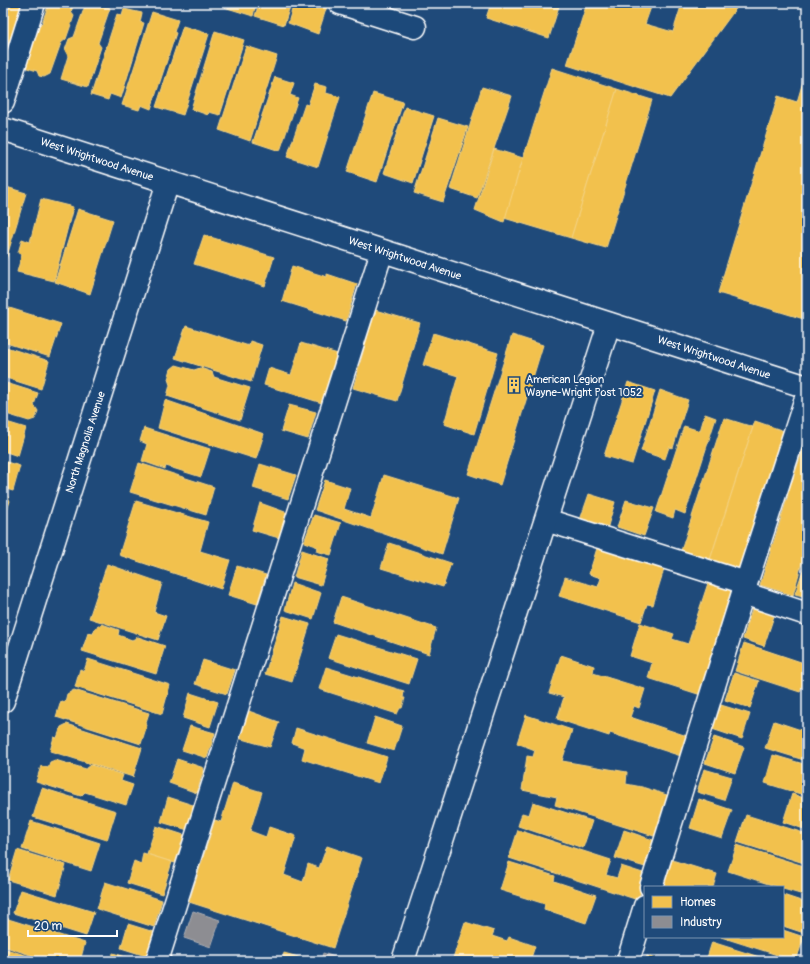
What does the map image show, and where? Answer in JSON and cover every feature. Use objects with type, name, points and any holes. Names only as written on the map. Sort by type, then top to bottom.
[{"type":"street","points":[[3,102],[34,3]]},
{"type":"street","points":[[340,3],[415,27]]},
{"type":"street","name":"West Wrightwood Avenue","points":[[3,129],[807,387]]},
{"type":"street","name":"North Magnolia Avenue","points":[[3,701],[168,182]]},
{"type":"street","points":[[157,961],[382,251]]},
{"type":"street","points":[[402,961],[609,324]]},
{"type":"street","points":[[651,886],[807,395]]},
{"type":"street","points":[[546,520],[745,588],[807,614]]},
{"type":"street","points":[[628,961],[644,909]]},
{"type":"building: Homes","points":[[3,3],[22,3],[3,61]]},
{"type":"building: Homes","points":[[49,3],[74,3],[71,12],[74,16],[66,39],[61,43],[50,74],[44,77],[39,76],[37,71],[24,67],[37,27],[42,23]]},
{"type":"building: Homes","points":[[86,3],[93,3],[110,8],[98,43],[101,47],[88,87],[61,79],[68,56],[65,50],[69,39],[74,37]]},
{"type":"building: Homes","points":[[225,3],[256,3],[253,16],[224,7]]},
{"type":"building: Homes","points":[[259,3],[291,3],[284,25],[255,16]]},
{"type":"building: Homes","points":[[294,3],[328,3],[318,34],[288,23]]},
{"type":"building: Homes","points":[[491,3],[560,3],[549,38],[486,18]]},
{"type":"building: Homes","points":[[587,3],[638,3],[651,7],[645,24],[673,32],[682,3],[740,3],[670,98],[567,65]]},
{"type":"building: Homes","points":[[124,9],[142,13],[140,22],[144,23],[121,98],[110,94],[108,100],[91,95],[117,14],[122,16]]},
{"type":"building: Homes","points":[[152,12],[178,20],[174,32],[176,33],[151,109],[141,105],[139,110],[122,105]]},
{"type":"building: Homes","points":[[183,26],[209,34],[183,115],[156,107]]},
{"type":"building: Homes","points":[[215,31],[244,40],[220,115],[209,112],[208,115],[191,109]]},
{"type":"building: Homes","points":[[246,46],[277,56],[250,141],[219,130]]},
{"type":"building: Homes","points":[[552,68],[617,89],[571,238],[504,218]]},
{"type":"building: Homes","points":[[807,68],[807,320],[718,293],[778,96],[797,102]]},
{"type":"building: Homes","points":[[275,77],[294,83],[290,95],[298,98],[280,151],[253,142]]},
{"type":"building: Homes","points":[[315,84],[327,87],[326,93],[340,97],[318,167],[287,157],[305,104],[308,105]]},
{"type":"building: Homes","points":[[482,87],[512,96],[477,198],[450,189]]},
{"type":"building: Homes","points":[[617,89],[652,100],[606,248],[571,238]]},
{"type":"building: Homes","points":[[373,93],[403,102],[377,182],[347,172]]},
{"type":"building: Homes","points":[[405,107],[434,116],[413,183],[384,173]]},
{"type":"building: Homes","points":[[438,118],[468,127],[443,202],[414,193]]},
{"type":"building: Homes","points":[[494,149],[523,158],[504,222],[475,210]]},
{"type":"building: Homes","points":[[3,186],[26,193],[4,266],[3,266]]},
{"type":"building: Homes","points":[[41,199],[73,207],[54,281],[17,272],[22,254],[18,253],[22,239],[30,242]]},
{"type":"building: Homes","points":[[78,209],[113,220],[90,294],[55,282]]},
{"type":"building: Homes","points":[[204,235],[274,257],[265,286],[194,264]]},
{"type":"building: Homes","points":[[292,266],[327,277],[327,274],[357,284],[346,321],[282,301]]},
{"type":"building: Homes","points":[[3,306],[61,324],[50,357],[3,342]]},
{"type":"building: Homes","points":[[375,310],[420,323],[397,401],[353,388]]},
{"type":"building: Homes","points":[[186,326],[249,346],[250,341],[262,345],[251,382],[175,358]]},
{"type":"building: Homes","points":[[433,333],[498,353],[474,434],[444,424],[458,376],[423,365]]},
{"type":"building: Homes","name":"American Legion Wayne-Wright Post 1052","points":[[512,335],[543,345],[500,485],[468,474]]},
{"type":"building: Homes","points":[[301,343],[338,354],[322,403],[264,385],[269,368],[291,375]]},
{"type":"building: Homes","points":[[3,346],[49,361],[41,389],[3,377]]},
{"type":"building: Homes","points":[[176,365],[194,370],[200,368],[212,372],[214,377],[250,388],[240,420],[167,396],[170,385],[168,379],[171,369]]},
{"type":"building: Homes","points":[[3,382],[38,393],[34,405],[38,411],[35,419],[29,421],[3,413]]},
{"type":"building: Homes","points":[[628,382],[655,391],[632,464],[604,456]]},
{"type":"building: Homes","points":[[660,390],[688,400],[673,448],[669,447],[665,459],[641,451]]},
{"type":"building: Homes","points":[[165,400],[264,434],[256,459],[158,428]]},
{"type":"building: Homes","points":[[289,405],[316,412],[308,439],[281,431]]},
{"type":"building: Homes","points":[[705,414],[716,418],[685,514],[675,510],[673,518],[656,512],[684,426],[700,431]]},
{"type":"building: Homes","points":[[724,418],[753,427],[708,566],[679,557]]},
{"type":"building: Homes","points":[[3,421],[26,428],[18,456],[3,451]]},
{"type":"building: Homes","points":[[755,421],[787,432],[740,577],[708,566]]},
{"type":"building: Homes","points":[[144,428],[210,449],[201,477],[166,466],[165,469],[142,461],[147,444],[140,441]]},
{"type":"building: Homes","points":[[807,438],[807,545],[793,595],[760,585],[788,496],[785,491],[786,486],[792,482]]},
{"type":"building: Homes","points":[[3,461],[20,466],[13,491],[3,488]]},
{"type":"building: Homes","points":[[139,463],[214,487],[206,515],[130,492]]},
{"type":"building: Homes","points":[[260,464],[296,475],[288,499],[253,488]]},
{"type":"building: Homes","points":[[384,475],[459,498],[442,554],[315,510],[325,480],[350,488],[344,509],[371,518]]},
{"type":"building: Homes","points":[[3,493],[6,494],[10,501],[7,510],[3,510]]},
{"type":"building: Homes","points":[[589,494],[615,502],[607,529],[580,520]]},
{"type":"building: Homes","points":[[626,500],[654,508],[644,536],[617,527]]},
{"type":"building: Homes","points":[[136,501],[208,522],[200,551],[230,560],[221,589],[119,555]]},
{"type":"building: Homes","points":[[260,503],[288,513],[279,538],[252,530]]},
{"type":"building: Homes","points":[[314,515],[341,523],[331,555],[316,551],[318,547],[304,542]]},
{"type":"building: Homes","points":[[389,543],[451,563],[443,587],[381,568]]},
{"type":"building: Homes","points":[[598,545],[665,566],[653,605],[647,604],[641,622],[559,596],[565,577],[598,587],[601,578],[589,574]]},
{"type":"building: Homes","points":[[302,550],[329,559],[321,585],[294,577]]},
{"type":"building: Homes","points":[[107,564],[162,583],[154,612],[166,616],[158,640],[89,618]]},
{"type":"building: Homes","points":[[237,566],[266,575],[257,604],[228,595]]},
{"type":"building: Homes","points":[[804,567],[807,568],[807,597],[795,594]]},
{"type":"building: Homes","points":[[709,580],[736,589],[701,695],[648,678],[652,663],[630,656],[640,623],[674,634],[672,639],[688,644]]},
{"type":"building: Homes","points":[[292,583],[321,593],[313,619],[285,610]]},
{"type":"building: Homes","points":[[341,597],[436,628],[429,654],[333,622]]},
{"type":"building: Homes","points":[[753,606],[775,613],[764,646],[743,639]]},
{"type":"building: Homes","points":[[283,616],[310,624],[292,682],[265,674]]},
{"type":"building: Homes","points":[[102,624],[119,630],[118,635],[132,640],[138,637],[165,646],[156,674],[82,651],[88,633],[93,634],[95,628]]},
{"type":"building: Homes","points":[[336,634],[417,659],[409,684],[328,658]]},
{"type":"building: Homes","points":[[744,643],[807,664],[807,671],[800,692],[735,671]]},
{"type":"building: Homes","points":[[561,655],[594,666],[593,673],[645,689],[639,708],[634,706],[630,717],[690,737],[684,757],[610,733],[609,736],[557,719],[564,697],[549,693]]},
{"type":"building: Homes","points":[[88,659],[170,685],[162,714],[75,687],[80,669],[84,671]]},
{"type":"building: Homes","points":[[203,660],[235,670],[227,694],[195,684]]},
{"type":"building: Homes","points":[[326,667],[404,691],[403,698],[405,698],[402,708],[400,708],[397,714],[319,689]]},
{"type":"building: Homes","points":[[734,673],[759,681],[750,708],[725,700]]},
{"type":"building: Homes","points":[[74,690],[149,713],[141,744],[56,717],[61,701],[65,702],[67,694]]},
{"type":"building: Homes","points":[[190,693],[218,702],[210,727],[183,718]]},
{"type":"building: Homes","points":[[721,705],[750,714],[742,739],[712,729]]},
{"type":"building: Homes","points":[[246,710],[279,722],[270,747],[238,738]]},
{"type":"building: Homes","points":[[526,715],[572,730],[562,761],[627,772],[626,784],[642,787],[670,796],[657,837],[555,805],[557,797],[522,790],[527,756],[533,757],[535,750],[517,743]]},
{"type":"building: Homes","points":[[375,717],[402,726],[394,751],[367,743]]},
{"type":"building: Homes","points":[[774,721],[807,732],[807,761],[765,748]]},
{"type":"building: Homes","points":[[67,724],[142,748],[133,777],[50,751],[54,737],[57,738],[61,727]]},
{"type":"building: Homes","points":[[190,726],[215,733],[207,758],[182,750]]},
{"type":"building: Homes","points":[[296,728],[387,757],[379,783],[302,759],[305,748],[292,743]]},
{"type":"building: Homes","points":[[714,737],[744,747],[735,773],[705,763]]},
{"type":"building: Homes","points":[[773,755],[807,765],[807,796],[765,783]]},
{"type":"building: Homes","points":[[177,759],[204,768],[197,793],[169,783]]},
{"type":"building: Homes","points":[[55,760],[86,769],[91,765],[123,775],[121,781],[133,785],[126,805],[85,792],[81,796],[36,782],[41,766],[48,768],[50,762]]},
{"type":"building: Homes","points":[[704,769],[732,777],[724,800],[697,792]]},
{"type":"building: Homes","points":[[233,783],[262,792],[250,831],[266,837],[269,827],[296,836],[284,875],[303,882],[308,864],[319,868],[327,846],[362,858],[333,948],[189,902],[215,820],[221,822]]},
{"type":"building: Homes","points":[[42,788],[116,811],[107,840],[33,817]]},
{"type":"building: Homes","points":[[792,794],[807,799],[807,830],[783,822]]},
{"type":"building: Homes","points":[[168,797],[196,806],[188,830],[161,822]]},
{"type":"building: Homes","points":[[699,799],[732,810],[722,838],[690,828]]},
{"type":"building: Homes","points":[[533,802],[592,821],[583,848],[518,826],[522,813],[529,815]]},
{"type":"building: Homes","points":[[746,815],[807,834],[807,864],[737,842]]},
{"type":"building: Homes","points":[[31,821],[100,843],[91,871],[22,849]]},
{"type":"building: Homes","points":[[156,826],[184,835],[175,863],[147,854]]},
{"type":"building: Homes","points":[[518,830],[611,860],[606,875],[617,878],[621,866],[646,874],[638,900],[509,858]]},
{"type":"building: Homes","points":[[624,830],[653,840],[645,867],[615,858]]},
{"type":"building: Homes","points":[[737,845],[807,867],[807,896],[784,889],[784,886],[775,886],[728,871]]},
{"type":"building: Homes","points":[[17,850],[66,865],[57,895],[8,880]]},
{"type":"building: Homes","points":[[143,853],[172,862],[162,894],[127,883],[134,861],[141,864]]},
{"type":"building: Homes","points":[[672,860],[717,874],[713,886],[663,886]]},
{"type":"building: Homes","points":[[509,862],[555,876],[554,881],[596,895],[586,923],[544,909],[545,904],[500,890]]},
{"type":"building: Homes","points":[[105,882],[162,900],[154,927],[97,909]]},
{"type":"building: Homes","points":[[21,890],[94,912],[86,936],[13,913]]},
{"type":"building: Homes","points":[[784,895],[807,903],[807,934],[784,926]]},
{"type":"building: Homes","points":[[5,918],[85,943],[80,961],[49,961],[3,946],[3,925]]},
{"type":"building: Homes","points":[[465,922],[494,931],[492,936],[507,941],[509,937],[535,946],[531,958],[532,961],[452,961]]},
{"type":"building: Homes","points":[[128,924],[154,932],[146,956],[121,948]]},
{"type":"building: Homes","points":[[784,930],[804,937],[796,961],[724,938],[784,938]]},
{"type":"building: Homes","points":[[712,942],[772,961],[706,961]]},
{"type":"building: Homes","points":[[3,948],[43,961],[3,961]]},
{"type":"building: Homes","points":[[113,953],[139,961],[111,961]]},
{"type":"building: Homes","points":[[284,953],[309,960],[282,961]]},
{"type":"building: Homes","points":[[647,956],[663,961],[645,961]]},
{"type":"building: Industry","points":[[193,911],[220,920],[211,947],[184,938]]},
{"type":"building: Industry","points":[[323,953],[346,961],[321,961]]},
{"type":"place","name":"American Legion Wayne-Wright Post 1052","points":[[514,385]]}]
